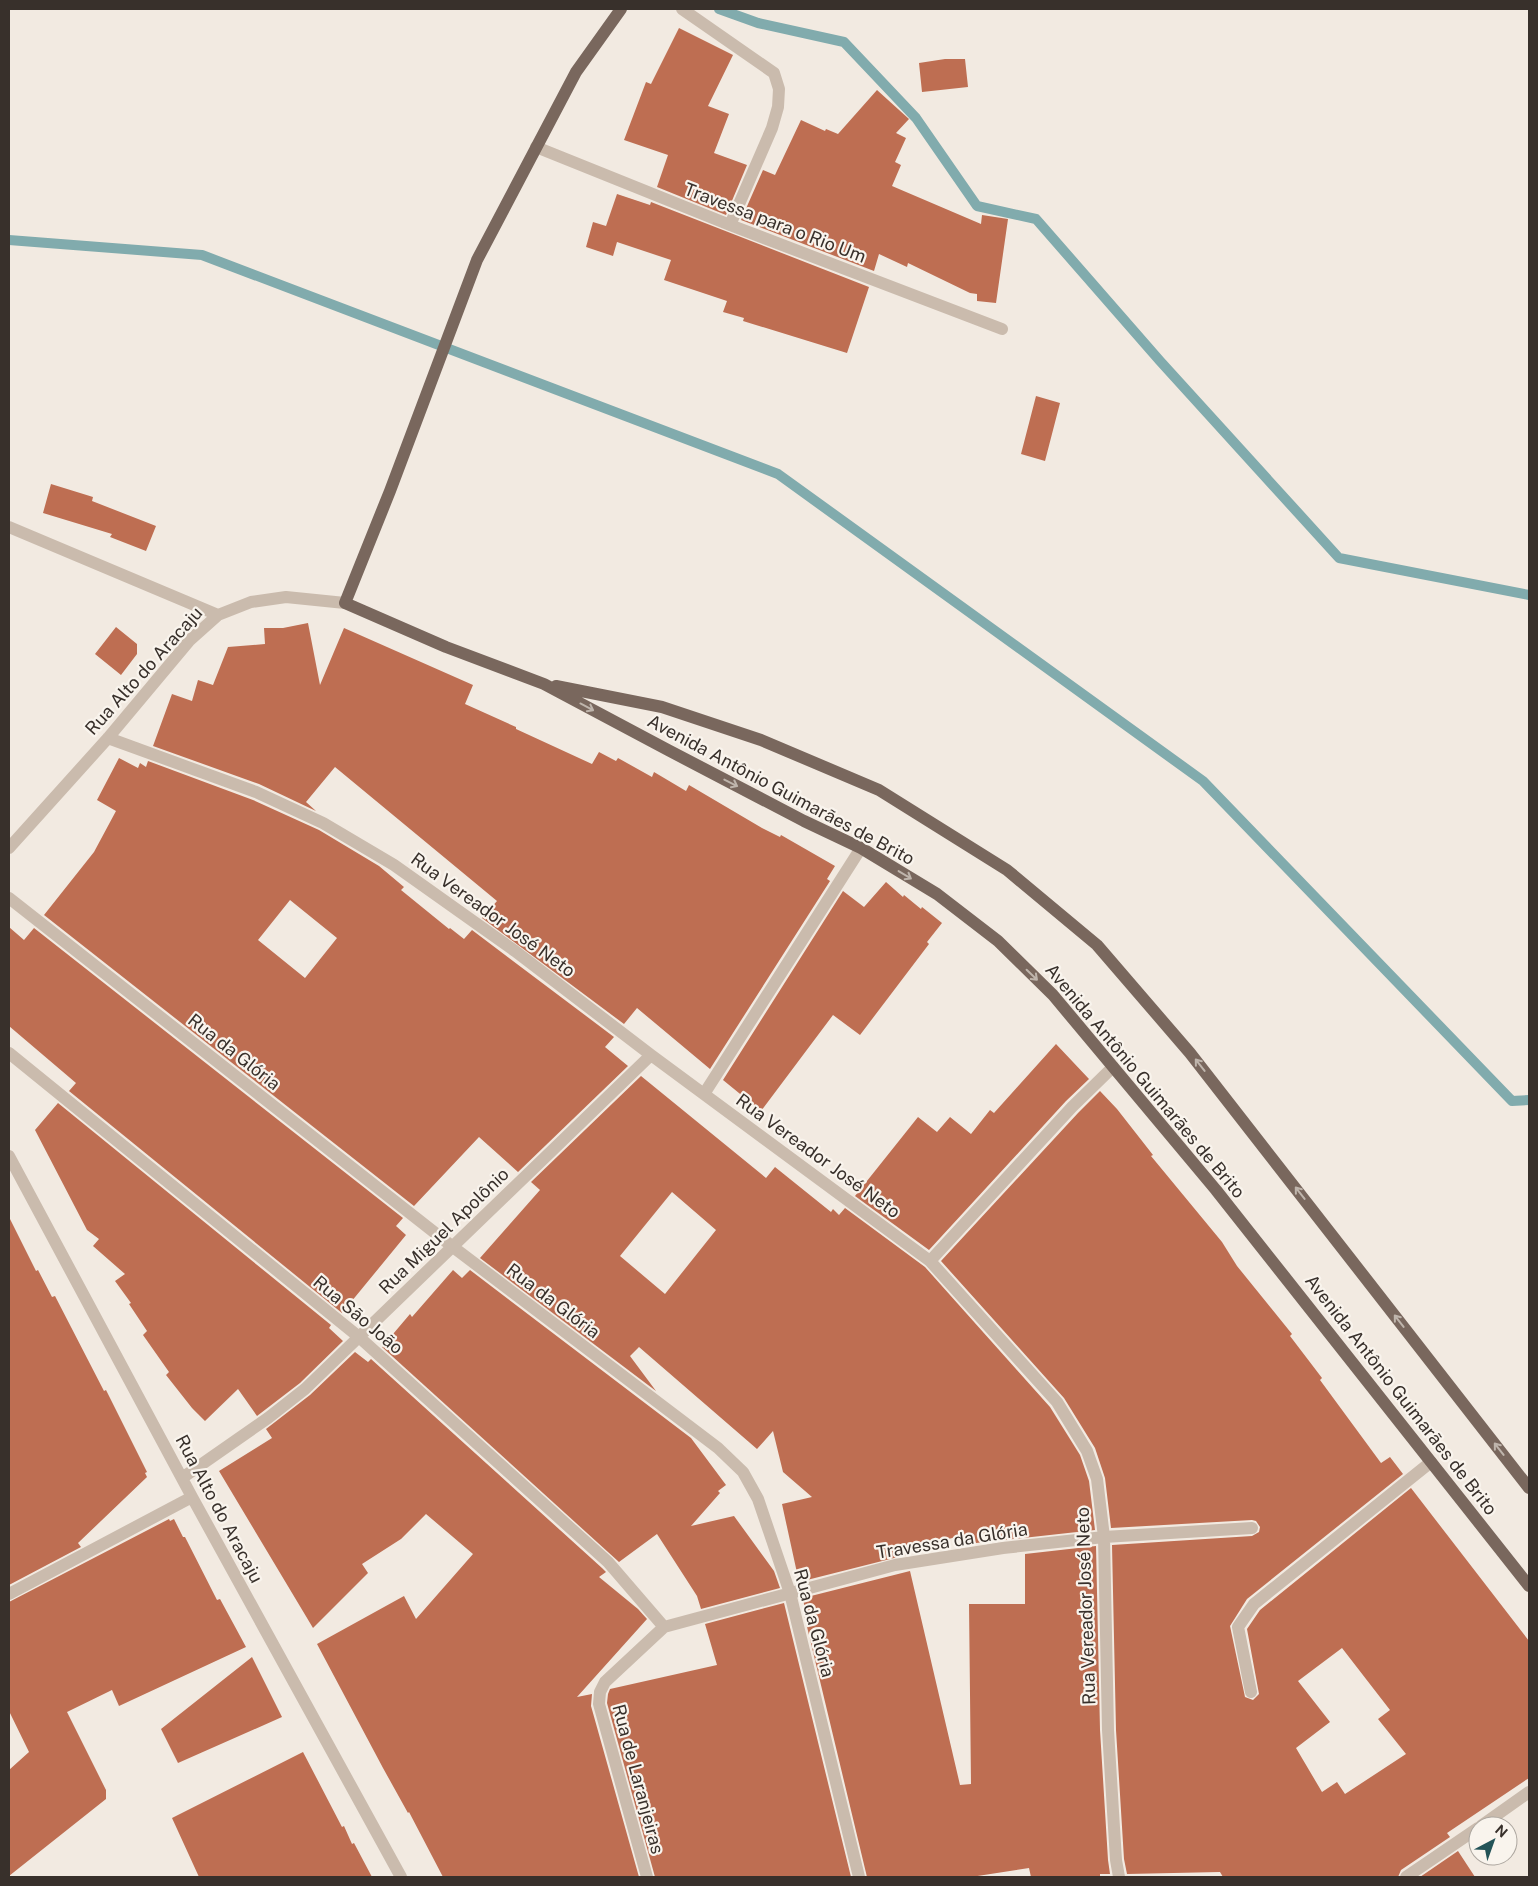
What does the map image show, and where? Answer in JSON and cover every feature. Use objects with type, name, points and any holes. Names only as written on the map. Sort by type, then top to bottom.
[{"type":"main road","points":[[345,603],[390,491],[477,260],[576,72],[621,9]]},
{"type":"main road","name":"Avenida Antônio Guimarães de Brito","points":[[345,603],[446,647],[544,684],[710,772],[861,848],[937,894],[998,941],[1052,995],[1216,1190],[1529,1586]]},
{"type":"main road","name":"Avenida Antônio Guimarães de Brito","points":[[544,684],[662,707],[761,740],[879,790],[1007,870],[1097,945],[1190,1052],[1529,1488]]},
{"type":"street","points":[[682,9],[774,73],[779,89],[778,107],[772,128],[730,225]]},
{"type":"street","name":"Travessa para o Rio Um","points":[[536,147],[730,225],[1002,329]]},
{"type":"street","points":[[9,527],[218,615]]},
{"type":"street","name":"Rua Alto do Aracaju","points":[[9,848],[108,738],[190,640],[218,615],[251,602],[286,597],[345,603]]},
{"type":"street","name":"Rua Vereador José Neto","points":[[108,738],[256,792],[324,823],[410,876],[515,951],[651,1055],[930,1261],[1057,1402],[1087,1451],[1097,1479],[1104,1537],[1108,1730],[1116,1860],[1119,1877]]},
{"type":"street","points":[[704,1094],[861,848]]},
{"type":"street","name":"Rua da Glória","points":[[9,898],[453,1247],[718,1448],[743,1472],[758,1499],[790,1593],[859,1877]]},
{"type":"street","name":"Rua São João","points":[[9,1052],[358,1337],[608,1562],[664,1627]]},
{"type":"street","name":"Rua Miguel Apolônio","points":[[182,1478],[268,1418],[305,1389],[651,1055]]},
{"type":"street","points":[[930,1261],[1072,1107],[1113,1066]]},
{"type":"street","name":"Rua Alto do Aracaju","points":[[9,1156],[192,1497],[401,1877]]},
{"type":"street","points":[[1251,1692],[1238,1627],[1254,1604],[1431,1462]]},
{"type":"street","points":[[9,1594],[192,1497]]},
{"type":"street","name":"Travessa da Glória","points":[[664,1627],[894,1566],[1003,1548],[1104,1537],[1252,1528]]},
{"type":"street","name":"Rua de Laranjeiras","points":[[647,1877],[599,1704],[600,1692],[605,1682],[664,1627]]},
{"type":"street","points":[[1495,1816],[1529,1792]]},
{"type":"street","points":[[1407,1877],[1468,1835]]},
{"type":"building","points":[[679,28],[733,55],[708,106],[729,114],[714,153],[747,165],[726,215],[657,187],[668,155],[624,140],[646,82],[651,84]]},
{"type":"building","points":[[945,59],[965,59],[968,87],[922,92],[919,63]]},
{"type":"building","points":[[877,90],[909,119],[896,133],[906,138],[895,162],[901,165],[892,186],[981,224],[982,215],[1008,219],[996,303],[977,301],[977,294],[970,293],[908,263],[907,267],[879,254],[874,271],[741,220],[763,170],[775,175],[801,120],[825,131],[826,129],[838,134]]},
{"type":"building","points":[[617,194],[650,205],[651,202],[869,287],[847,353],[743,321],[744,318],[723,312],[727,301],[664,280],[671,260],[617,242],[613,256],[586,247],[593,222],[606,226]]},
{"type":"building","points":[[1036,396],[1060,403],[1045,461],[1021,454]]},
{"type":"building","points":[[51,484],[93,497],[92,501],[156,526],[146,551],[110,537],[112,534],[43,513]]},
{"type":"building","points":[[308,623],[320,685],[344,628],[473,685],[465,704],[516,727],[516,729],[592,764],[599,752],[616,761],[618,758],[652,777],[654,772],[686,791],[689,785],[762,828],[780,837],[781,835],[835,866],[827,879],[830,881],[710,1069],[637,1008],[624,1024],[482,918],[497,901],[335,767],[306,802],[316,811],[259,784],[153,746],[172,694],[192,701],[198,680],[213,685],[228,647],[265,644],[264,628],[283,628]]},
{"type":"building","points":[[116,627],[137,644],[137,654],[121,675],[95,654]]},
{"type":"building","points":[[119,758],[138,768],[140,763],[146,767],[148,761],[253,800],[319,830],[379,866],[404,887],[401,890],[449,929],[464,939],[472,930],[614,1037],[605,1047],[628,1066],[518,1172],[479,1137],[414,1206],[44,915],[94,852],[116,811],[97,800]],"holes":[[[290,900],[337,938],[305,978],[258,940]]]},
{"type":"building","points":[[886,882],[903,897],[904,895],[942,923],[927,942],[929,944],[860,1035],[833,1015],[761,1111],[723,1080],[843,891],[864,907]]},
{"type":"building","points":[[9,927],[24,940],[34,928],[403,1218],[396,1226],[406,1235],[342,1313],[69,1091],[76,1083],[9,1026]]},
{"type":"building","points":[[1056,1044],[1089,1079],[1066,1101],[929,1250],[855,1196],[918,1117],[937,1132],[950,1117],[971,1134],[990,1110],[994,1113]]},
{"type":"building","points":[[641,1076],[766,1178],[775,1167],[831,1212],[833,1209],[839,1215],[845,1208],[925,1267],[1050,1407],[1080,1455],[1089,1481],[1095,1530],[976,1543],[968,1534],[905,1550],[906,1555],[799,1582],[782,1504],[812,1497],[783,1472],[773,1431],[757,1449],[639,1347],[630,1356],[656,1391],[480,1258],[540,1190],[531,1182]],"holes":[[[672,1192],[716,1230],[665,1294],[620,1256]]]},
{"type":"building","points":[[1100,1091],[1117,1109],[1153,1155],[1151,1156],[1222,1242],[1237,1266],[1292,1334],[1290,1336],[1322,1378],[1320,1380],[1381,1463],[1390,1457],[1403,1474],[1247,1599],[1230,1626],[1245,1697],[1253,1700],[1259,1694],[1247,1629],[1260,1610],[1411,1488],[1529,1641],[1529,1778],[1472,1816],[1468,1816],[1468,1819],[1447,1833],[1450,1837],[1401,1870],[1398,1877],[1223,1877],[1220,1872],[1127,1874],[1124,1859],[1116,1730],[1112,1545],[1252,1536],[1259,1532],[1260,1527],[1256,1521],[1252,1520],[1111,1528],[1105,1478],[1095,1448],[1064,1398],[941,1261]],"holes":[[[1342,1648],[1390,1710],[1378,1719],[1406,1754],[1345,1794],[1337,1782],[1322,1792],[1296,1748],[1330,1722],[1298,1681]]]},
{"type":"building","points":[[58,1103],[331,1325],[329,1328],[343,1341],[300,1383],[257,1416],[238,1389],[205,1421],[192,1408],[166,1375],[169,1372],[143,1335],[147,1331],[129,1304],[131,1303],[115,1281],[125,1274],[93,1246],[99,1239],[87,1230],[35,1130]]},
{"type":"building","points":[[9,1217],[36,1271],[38,1270],[52,1297],[55,1296],[104,1391],[106,1390],[147,1472],[145,1473],[147,1477],[78,1543],[81,1547],[9,1585]]},
{"type":"building","points":[[453,1270],[462,1278],[470,1270],[691,1438],[726,1485],[718,1491],[720,1493],[691,1526],[734,1516],[774,1571],[780,1588],[701,1609],[697,1596],[657,1534],[619,1562],[382,1347],[410,1314],[412,1317]]},
{"type":"building","points":[[355,1352],[368,1362],[371,1359],[602,1568],[606,1572],[599,1577],[638,1609],[647,1619],[577,1697],[592,1694],[591,1706],[639,1877],[443,1877],[317,1644],[404,1596],[416,1619],[473,1554],[426,1514],[401,1539],[362,1564],[368,1573],[313,1628],[219,1471],[272,1438],[266,1429],[310,1395]]},
{"type":"building","points":[[169,1519],[170,1521],[174,1519],[183,1537],[185,1537],[217,1600],[220,1599],[246,1647],[119,1706],[112,1690],[67,1712],[106,1790],[106,1799],[9,1876],[9,1770],[29,1752],[9,1711],[9,1602]]},
{"type":"building","points":[[1096,1546],[1100,1730],[1110,1874],[1100,1874],[1100,1877],[1031,1877],[1029,1868],[971,1877],[867,1877],[803,1610],[806,1616],[803,1598],[910,1571],[960,1785],[971,1784],[969,1604],[1025,1604],[1025,1554]]},
{"type":"building","points":[[784,1603],[851,1877],[655,1877],[607,1703],[610,1689],[717,1665],[705,1624]]},
{"type":"building","points":[[252,1657],[282,1717],[178,1763],[161,1729]]},
{"type":"building","points":[[303,1752],[342,1827],[344,1826],[352,1844],[354,1843],[372,1877],[199,1877],[172,1818]]},
{"type":"building","points":[[1458,1851],[1475,1877],[1420,1877]]},
{"type":"waterway","points":[[719,9],[758,23],[844,42],[916,118],[977,206],[1036,219],[1160,361],[1339,558],[1529,595]]},
{"type":"waterway","points":[[9,240],[202,255],[778,474],[1203,781],[1512,1101],[1529,1100]]}]
